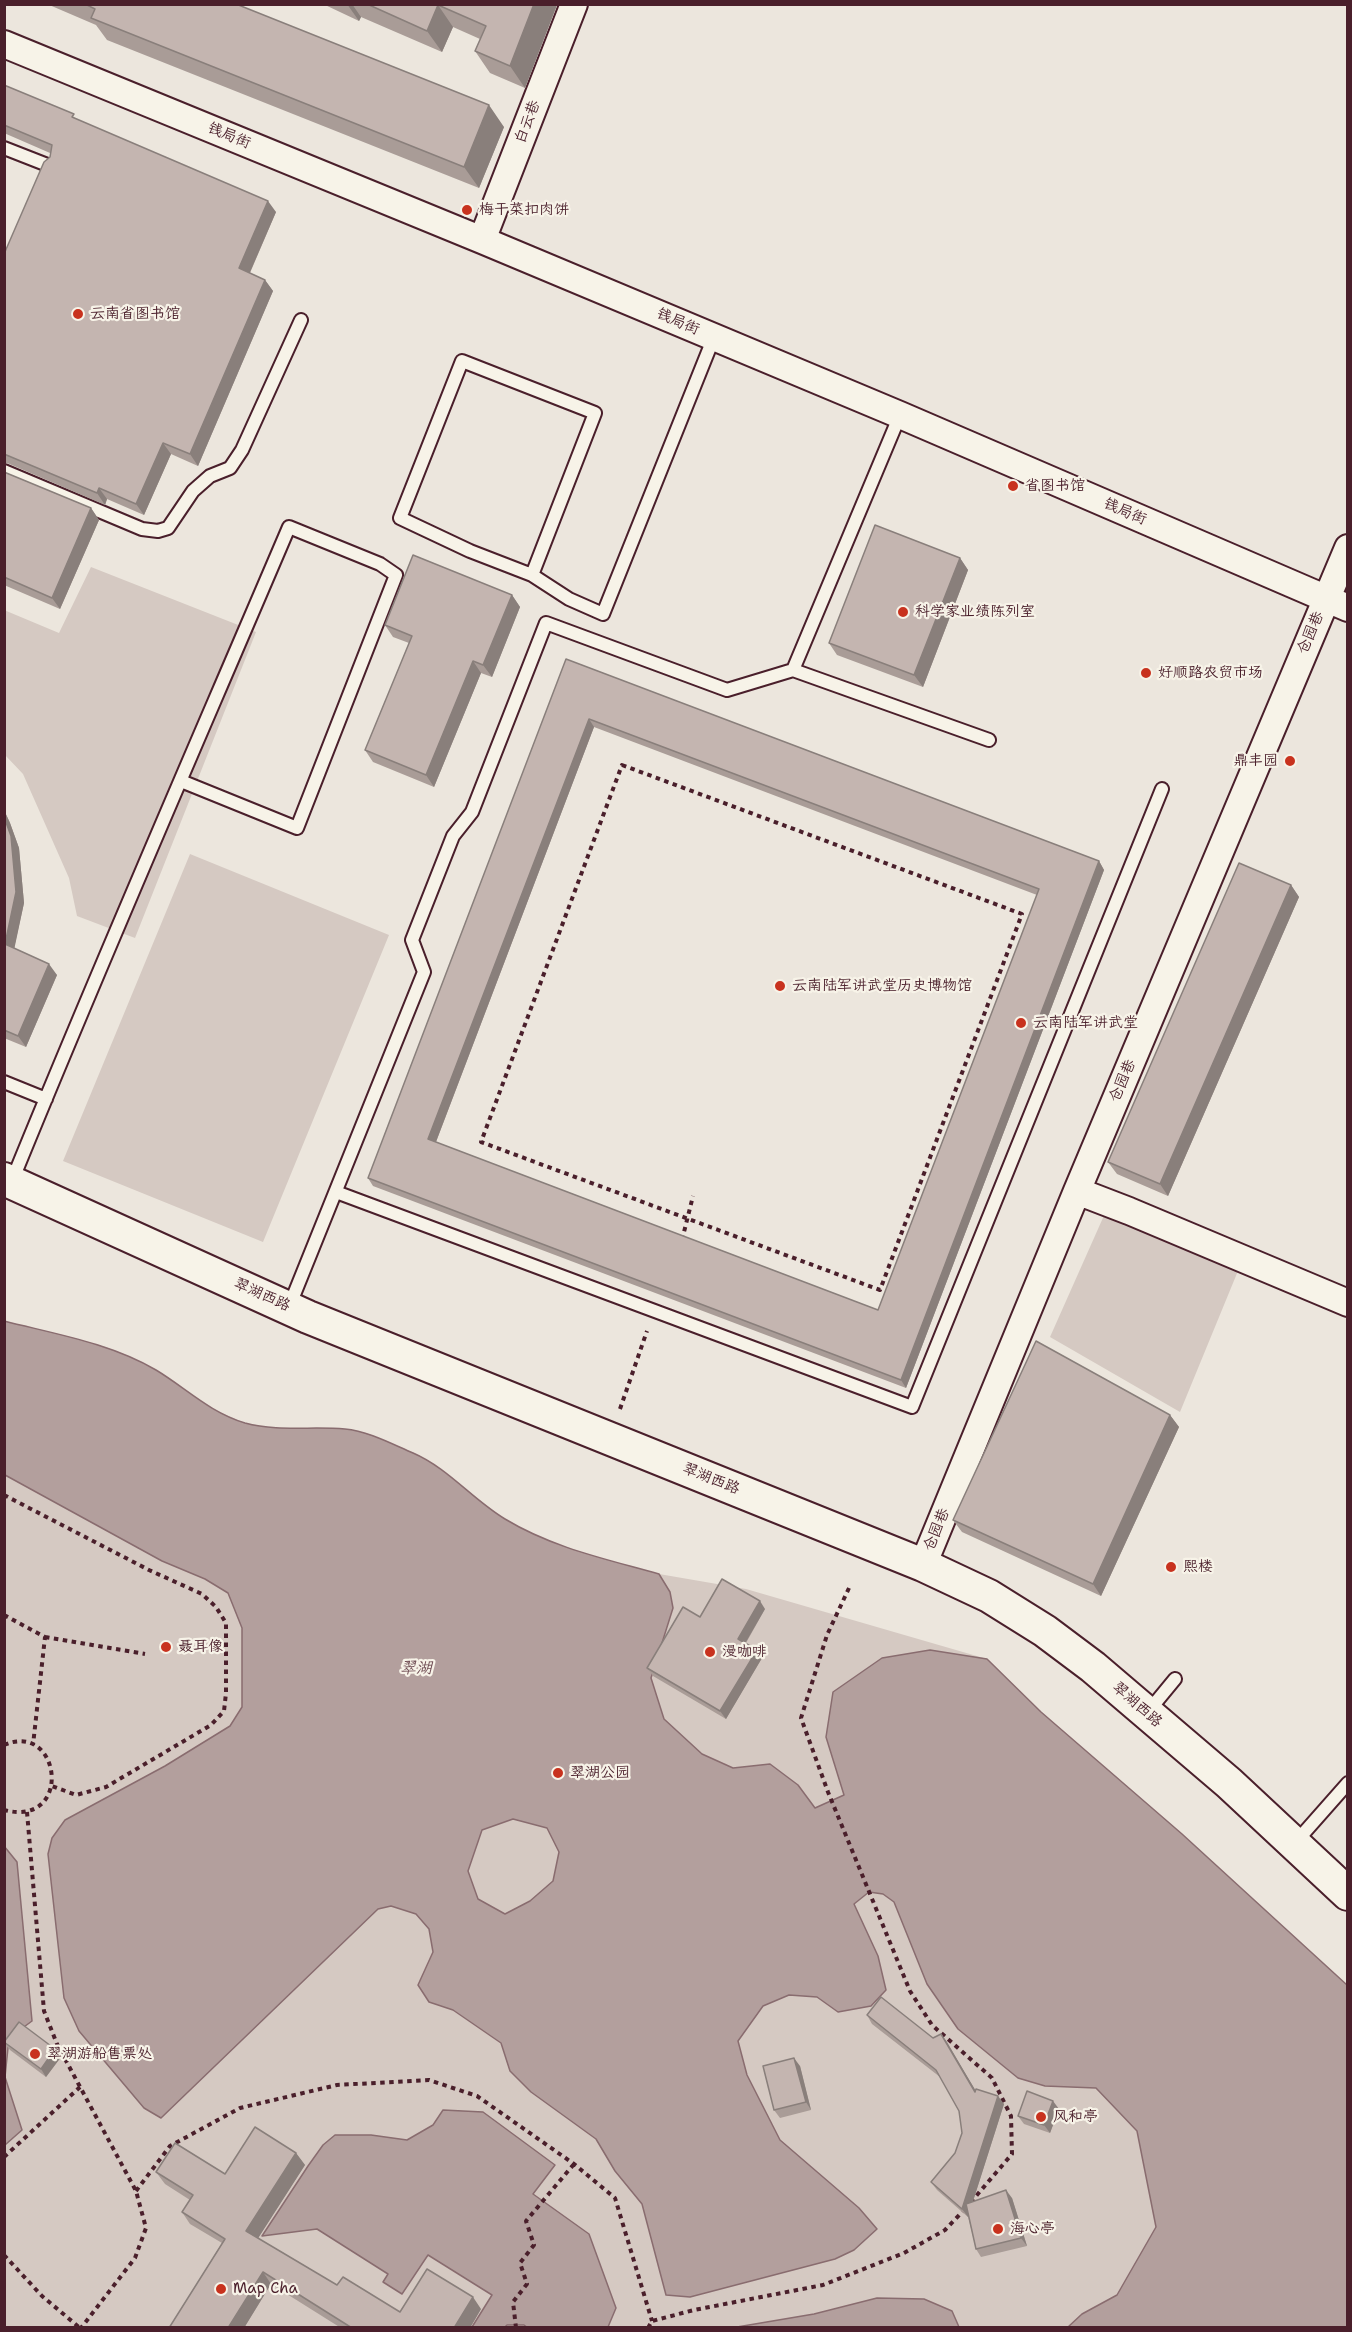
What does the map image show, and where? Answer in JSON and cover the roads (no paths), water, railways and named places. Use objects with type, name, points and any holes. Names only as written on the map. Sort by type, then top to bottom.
[{"type":"street","name":"白云巷","points":[[482,240],[574,4]]},
{"type":"street","name":"钱局街","points":[[4,44],[900,415],[1336,603]]},
{"type":"street","name":"仓园巷","points":[[923,1565],[1077,1191],[1336,603],[1347,548]]},
{"type":"street","name":"翠湖西路","points":[[8,1180],[289,1308],[923,1565],[989,1596],[1045,1630],[1093,1667],[1229,1783],[1347,1894]]},
{"type":"street","points":[[1077,1191],[1347,1304]]},
{"type":"lane","points":[[4,148],[50,166]]},
{"type":"lane","points":[[4,471],[142,529],[158,531],[168,528],[193,491],[210,476],[230,468],[242,450],[301,320]]},
{"type":"lane","points":[[532,575],[595,413],[462,361],[400,518],[470,551],[532,575],[568,599],[603,614],[714,338]]},
{"type":"lane","points":[[793,670],[900,415]]},
{"type":"lane","points":[[8,1180],[46,1099],[181,780],[289,527],[380,564],[396,575],[297,828],[181,780]]},
{"type":"lane","points":[[289,1308],[424,972],[412,940],[453,836],[472,812],[546,623],[727,690],[793,670],[989,740]]},
{"type":"lane","points":[[336,1192],[912,1407],[1162,789]]},
{"type":"lane","points":[[4,1082],[46,1099]]},
{"type":"lane","points":[[1147,1713],[1175,1679]]},
{"type":"lane","points":[[1294,1843],[1347,1783]]},
{"type":"water","name":"翠湖","points":[[4,1321],[82,1340],[120,1353],[156,1370],[220,1413],[245,1423],[282,1428],[345,1429],[380,1438],[426,1459],[493,1511],[523,1529],[580,1552],[659,1574],[670,1592],[673,1608],[651,1678],[664,1719],[702,1754],[733,1768],[770,1764],[798,1785],[815,1808],[844,1795],[826,1737],[833,1692],[882,1658],[930,1650],[987,1659],[1041,1712],[1182,1834],[1347,1985],[1347,2327],[1068,2327],[1082,2314],[1117,2295],[1156,2227],[1137,2131],[1096,2088],[1045,2086],[1018,2078],[958,2029],[927,1984],[894,1902],[883,1894],[869,1892],[854,1904],[878,1956],[886,1990],[871,2006],[838,2012],[817,1997],[789,1995],[763,2006],[738,2041],[747,2075],[780,2140],[859,2208],[877,2229],[854,2250],[835,2259],[690,2297],[666,2295],[642,2204],[615,2171],[596,2139],[531,2092],[510,2071],[501,2043],[453,2010],[429,2002],[418,1985],[433,1952],[429,1929],[416,1914],[391,1906],[378,1909],[161,2118],[144,2108],[79,2031],[64,1998],[48,1854],[52,1838],[65,1820],[165,1766],[230,1726],[242,1707],[242,1628],[228,1593],[205,1579],[162,1561],[5,1475]],"holes":[[[513,1819],[547,1828],[559,1852],[553,1881],[530,1901],[505,1914],[478,1899],[468,1871],[482,1830]]]},
{"type":"water","points":[[4,1846],[17,1862],[32,2021],[9,2038],[5,2077],[22,2130],[5,2145]]},
{"type":"water","points":[[443,2110],[483,2112],[555,2165],[533,2194],[589,2234],[616,2308],[608,2327],[528,2328],[524,2325],[507,2325],[505,2327],[472,2327],[492,2295],[428,2255],[402,2294],[383,2282],[388,2274],[317,2229],[262,2236],[323,2145],[335,2135],[371,2135],[407,2140],[433,2125]]},
{"type":"water","points":[[877,2298],[924,2299],[952,2311],[959,2327],[737,2327],[814,2314]]},
{"type":"place","name":"梅干菜扣肉饼","points":[[467,210]]},
{"type":"place","name":"云南省图书馆","points":[[78,314]]},
{"type":"place","name":"省图书馆","points":[[1013,486]]},
{"type":"place","name":"科学家业绩陈列室","points":[[903,612]]},
{"type":"place","name":"好顺路农贸市场","points":[[1146,673]]},
{"type":"place","name":"鼎丰园","points":[[1290,761]]},
{"type":"place","name":"云南陆军讲武堂历史博物馆","points":[[780,986]]},
{"type":"place","name":"云南陆军讲武堂","points":[[1021,1023]]},
{"type":"place","name":"熙楼","points":[[1171,1567]]},
{"type":"place","name":"聂耳像","points":[[166,1647]]},
{"type":"place","name":"漫咖啡","points":[[710,1652]]},
{"type":"place","name":"翠湖公园","points":[[558,1773]]},
{"type":"place","name":"翠湖游船售票处","points":[[35,2054]]},
{"type":"place","name":"风和亭","points":[[1041,2117]]},
{"type":"place","name":"海心亭","points":[[998,2229]]},
{"type":"place","name":"Map Cha","points":[[221,2289]]}]
